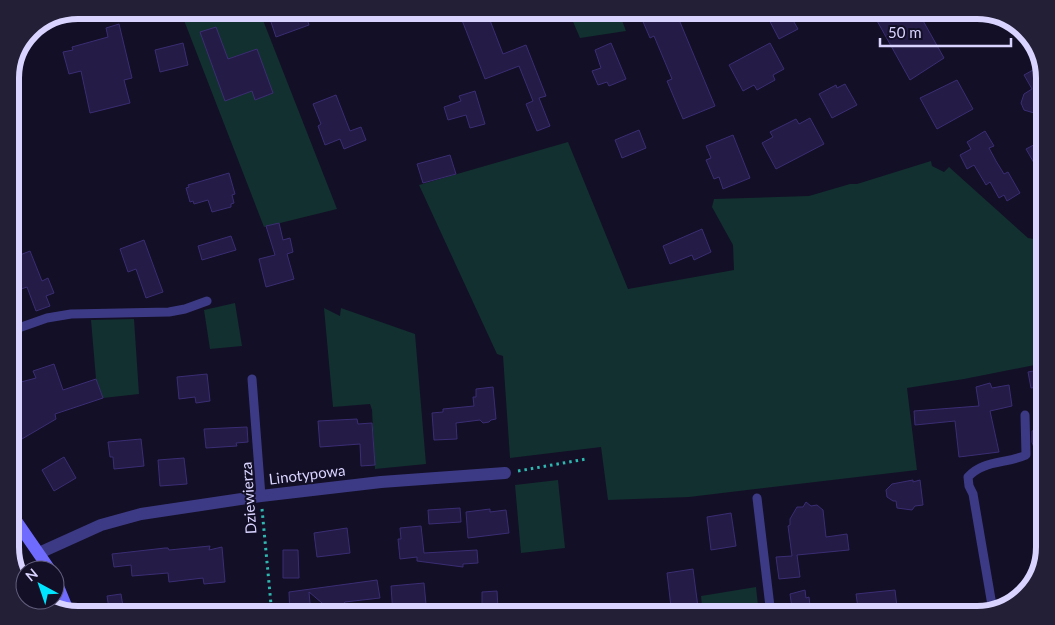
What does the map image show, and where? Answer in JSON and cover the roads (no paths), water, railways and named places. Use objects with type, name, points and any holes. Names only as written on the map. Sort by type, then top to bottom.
[{"type":"main road","points":[[19,529],[44,560]]},
{"type":"street","name":"Linotypowa","points":[[39,553],[102,525],[141,514],[261,496],[382,482],[505,473]]},
{"type":"lane","points":[[19,328],[47,318],[72,314],[169,312],[185,309],[207,301]]},
{"type":"lane","name":"Dziewierza","points":[[252,379],[261,496]]},
{"type":"lane","points":[[992,604],[973,494],[969,486],[968,477],[974,469],[1026,455],[1025,415]]},
{"type":"lane","points":[[757,498],[770,606]]}]
